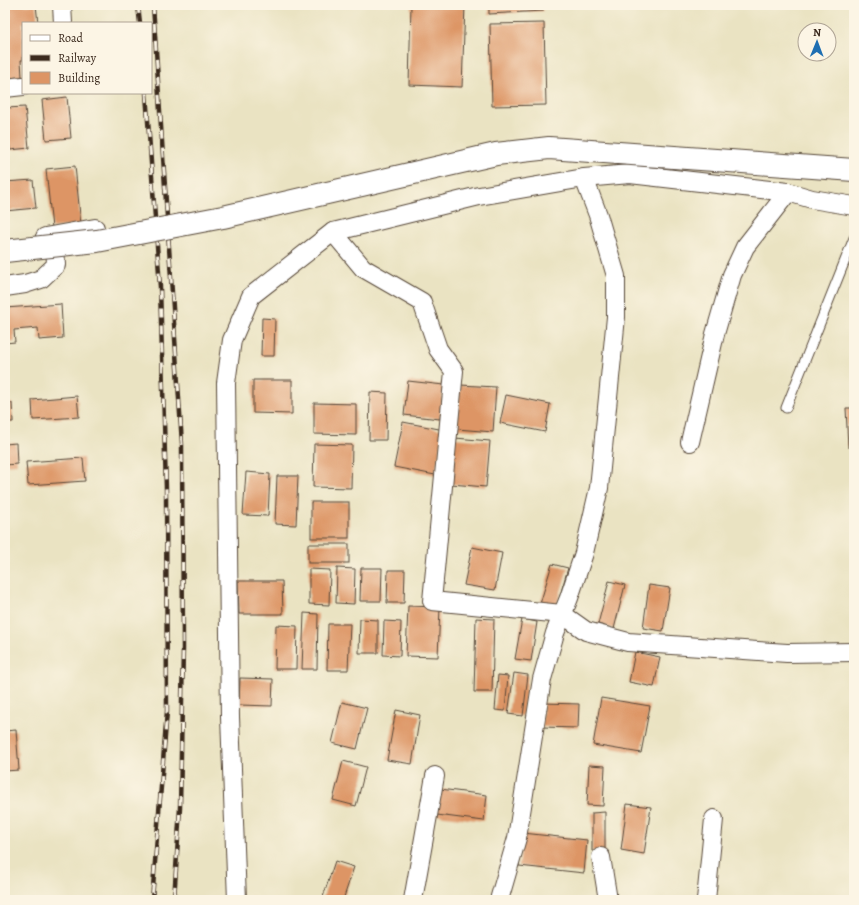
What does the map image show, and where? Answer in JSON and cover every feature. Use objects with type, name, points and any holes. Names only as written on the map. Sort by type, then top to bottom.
[{"type":"street","points":[[62,5],[63,22]]},
{"type":"street","points":[[5,88],[22,86]]},
{"type":"street","points":[[5,251],[97,241],[215,218],[496,154],[549,148],[854,170]]},
{"type":"street","points":[[237,900],[230,717],[226,383],[232,340],[251,296],[333,232],[479,196],[584,178],[630,174],[788,192],[812,199],[854,206]]},
{"type":"street","points":[[499,900],[517,838],[542,680],[555,633],[584,553],[599,488],[616,316],[616,276],[598,215],[584,178]]},
{"type":"street","points":[[690,442],[715,334],[732,275],[744,247],[788,192]]},
{"type":"street","points":[[5,242],[44,238],[95,228]]},
{"type":"street","points":[[333,232],[363,268],[422,302],[438,349],[454,371],[432,601],[562,614],[586,631],[628,642],[787,653],[854,652]]},
{"type":"street","points":[[5,287],[25,284],[41,279],[56,265],[55,243],[44,238]]},
{"type":"street","points":[[413,900],[435,776]]},
{"type":"street","points":[[706,900],[714,819]]},
{"type":"street","points":[[601,857],[608,900]]},
{"type":"lane","points":[[786,408],[854,238]]},
{"type":"building","points":[[5,5],[36,5],[38,22],[22,22],[22,77],[5,78]]},
{"type":"building","points":[[411,5],[465,5],[462,87],[409,85]]},
{"type":"building","points":[[489,5],[542,5],[543,11],[489,14]]},
{"type":"building","points":[[544,23],[546,105],[492,106],[490,24]]},
{"type":"building","points":[[67,97],[71,138],[46,140],[42,100]]},
{"type":"building","points":[[25,107],[29,148],[10,150],[6,108]]},
{"type":"building","points":[[75,166],[81,225],[52,228],[46,169]]},
{"type":"building","points":[[33,180],[36,208],[5,211],[5,182]]},
{"type":"building","points":[[61,304],[63,338],[39,340],[38,328],[14,330],[15,342],[5,343],[5,308]]},
{"type":"building","points":[[262,318],[275,319],[274,356],[261,356]]},
{"type":"building","points":[[253,380],[292,380],[292,414],[253,413]]},
{"type":"building","points":[[408,381],[444,385],[440,419],[404,415]]},
{"type":"building","points":[[460,385],[496,387],[493,432],[457,429]]},
{"type":"building","points":[[370,392],[387,393],[386,440],[369,440]]},
{"type":"building","points":[[506,395],[550,404],[545,432],[500,423]]},
{"type":"building","points":[[77,396],[79,417],[33,420],[32,400]]},
{"type":"building","points":[[5,403],[12,403],[13,422],[5,422]]},
{"type":"building","points":[[314,403],[356,404],[356,435],[314,434]]},
{"type":"building","points":[[846,408],[854,408],[854,447],[848,447]]},
{"type":"building","points":[[403,422],[444,430],[435,475],[394,467]]},
{"type":"building","points":[[455,438],[490,441],[486,487],[451,484]]},
{"type":"building","points":[[16,443],[17,464],[5,465],[5,444]]},
{"type":"building","points":[[314,444],[352,445],[351,488],[313,487]]},
{"type":"building","points":[[83,458],[85,481],[28,485],[26,462]]},
{"type":"building","points":[[246,472],[270,474],[268,516],[243,515]]},
{"type":"building","points":[[277,476],[298,476],[296,525],[275,524]]},
{"type":"building","points":[[311,502],[349,502],[349,538],[311,538]]},
{"type":"building","points":[[308,544],[349,544],[349,563],[308,563]]},
{"type":"building","points":[[472,547],[502,553],[495,590],[464,585]]},
{"type":"building","points":[[552,564],[568,568],[556,609],[540,604]]},
{"type":"building","points":[[337,568],[355,569],[354,604],[336,603]]},
{"type":"building","points":[[361,568],[382,568],[381,601],[360,601]]},
{"type":"building","points":[[309,569],[330,570],[329,605],[309,604]]},
{"type":"building","points":[[388,570],[405,570],[404,603],[387,603]]},
{"type":"building","points":[[238,581],[282,581],[283,614],[239,614]]},
{"type":"building","points":[[609,581],[625,585],[614,629],[598,624]]},
{"type":"building","points":[[649,585],[670,588],[663,631],[643,628]]},
{"type":"building","points":[[408,606],[440,607],[438,657],[406,656]]},
{"type":"building","points":[[304,613],[318,614],[317,669],[302,669]]},
{"type":"building","points":[[476,618],[494,619],[492,692],[474,692]]},
{"type":"building","points":[[360,619],[378,620],[378,653],[359,653]]},
{"type":"building","points":[[522,619],[537,622],[531,661],[515,659]]},
{"type":"building","points":[[384,621],[401,622],[400,656],[383,655]]},
{"type":"building","points":[[328,624],[350,624],[348,670],[327,670]]},
{"type":"building","points":[[276,625],[297,626],[296,669],[275,669]]},
{"type":"building","points":[[635,652],[660,657],[654,687],[629,682]]},
{"type":"building","points":[[514,673],[528,675],[523,716],[508,714]]},
{"type":"building","points":[[498,675],[508,676],[505,711],[495,710]]},
{"type":"building","points":[[240,678],[273,679],[272,706],[239,705]]},
{"type":"building","points":[[601,698],[650,706],[641,753],[593,745]]},
{"type":"building","points":[[342,702],[367,708],[357,749],[332,743]]},
{"type":"building","points":[[543,703],[579,704],[578,728],[542,727]]},
{"type":"building","points":[[396,710],[420,715],[412,764],[387,760]]},
{"type":"building","points":[[16,730],[19,770],[5,771],[5,731]]},
{"type":"building","points":[[343,761],[366,767],[356,806],[333,800]]},
{"type":"building","points":[[589,765],[605,766],[603,806],[587,805]]},
{"type":"building","points":[[440,789],[487,795],[484,821],[437,815]]},
{"type":"building","points":[[627,804],[651,807],[644,854],[621,850]]},
{"type":"building","points":[[605,812],[605,851],[592,851],[592,813]]},
{"type":"building","points":[[523,833],[587,840],[584,873],[519,866]]},
{"type":"building","points":[[335,861],[354,867],[343,900],[322,900]]},
{"type":"railway","points":[[138,5],[140,22]]},
{"type":"railway","points":[[153,5],[182,444],[183,648],[180,808],[174,900]]},
{"type":"railway","points":[[146,94],[160,287],[166,489],[167,711],[152,900]]}]
